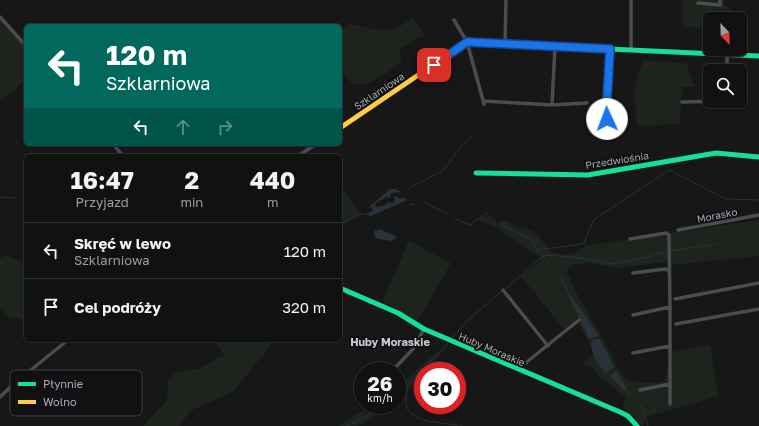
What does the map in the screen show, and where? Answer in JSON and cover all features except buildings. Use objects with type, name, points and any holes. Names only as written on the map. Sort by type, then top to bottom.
[{"type":"street","points":[[505,44],[506,0]]},
{"type":"street","points":[[631,0],[631,50]]},
{"type":"street","points":[[698,3],[720,5],[720,0]]},
{"type":"street","points":[[0,17],[24,44]]},
{"type":"street","points":[[454,20],[467,42],[484,103],[552,105],[588,103]]},
{"type":"street","points":[[467,42],[703,53]]},
{"type":"street","name":"Szklarniowa","points":[[342,127],[467,42]]},
{"type":"street","points":[[552,105],[555,46]]},
{"type":"street","points":[[610,49],[606,116],[607,119],[614,119]]},
{"type":"street","points":[[747,55],[759,56]]},
{"type":"street","points":[[682,102],[703,102]]},
{"type":"street","points":[[114,146],[121,154]]},
{"type":"street","points":[[301,154],[313,146]]},
{"type":"street","name":"Przedwiośnia","points":[[476,173],[588,175],[716,153],[759,156]]},
{"type":"street","name":"Morasko","points":[[678,230],[759,215]]},
{"type":"street","points":[[630,239],[669,235],[670,404]]},
{"type":"street","points":[[633,273],[665,269],[668,270],[669,273]]},
{"type":"street","points":[[675,299],[759,283]]},
{"type":"street","name":"Huby Moraskie","points":[[342,289],[398,313],[424,329],[620,412],[628,416],[637,426]]},
{"type":"street","points":[[503,290],[548,346]]},
{"type":"street","points":[[633,315],[670,307]]},
{"type":"street","points":[[676,324],[759,310]]},
{"type":"street","points":[[518,370],[579,320]]},
{"type":"street","points":[[401,362],[413,349],[424,329]]},
{"type":"street","points":[[31,370],[66,342]]},
{"type":"street","points":[[633,353],[670,346]]},
{"type":"street","points":[[640,390],[670,384]]},
{"type":"street","points":[[0,397],[10,388]]},
{"type":"shaded area","points":[[682,0],[724,0],[724,4],[730,9],[730,12],[703,12],[703,28],[683,27]]},
{"type":"shaded area","points":[[0,17],[24,43],[24,81],[0,102]]},
{"type":"shaded area","points":[[413,18],[424,35],[400,49],[401,62],[380,77],[367,83],[356,84],[351,82],[342,72],[342,30],[350,24],[373,29],[394,30]]},
{"type":"shaded area","points":[[643,60],[686,63],[695,87],[682,87],[680,124],[637,126],[634,90]]},
{"type":"shaded area","points":[[342,187],[361,215],[342,225]]},
{"type":"shaded area","points":[[390,189],[396,189],[401,192],[395,192],[390,195],[390,198],[386,197],[375,204],[376,207],[386,205],[388,202],[393,203],[395,201],[394,197],[396,196],[400,199],[403,197],[407,200],[371,216],[361,213],[366,214],[373,211],[372,208],[369,207]]},
{"type":"shaded area","points":[[484,216],[489,218],[495,224],[505,220],[515,226],[535,232],[551,252],[564,255],[577,253],[585,246],[759,220],[759,256],[670,265],[667,262],[618,268],[588,263],[573,265],[567,271],[575,290],[612,355],[620,373],[625,378],[630,381],[644,383],[664,382],[671,352],[710,345],[718,396],[646,417],[643,426],[641,426],[635,418],[623,408],[625,398],[601,379],[593,369],[583,363],[595,354],[579,324],[578,318],[564,329],[521,276],[542,260],[498,228],[477,220]]},
{"type":"shaded area","points":[[380,229],[395,236],[396,239],[391,241],[375,238],[374,231]]},
{"type":"shaded area","points":[[409,241],[451,263],[417,322],[390,305],[382,302]]},
{"type":"shaded area","points":[[4,255],[24,262],[24,321],[19,318],[10,318],[0,307],[0,259]]},
{"type":"shaded area","points":[[569,293],[599,335],[589,339],[568,294]]},
{"type":"shaded area","points":[[600,339],[614,367],[606,373],[597,363],[593,355],[591,341]]},
{"type":"shaded area","points":[[214,342],[273,342],[234,391],[190,411],[180,426],[143,426],[167,401],[168,380],[176,372],[198,369],[224,355]]},
{"type":"shaded area","points":[[447,343],[449,344],[434,362],[425,362],[431,356],[434,356]]},
{"type":"shaded area","points":[[616,371],[626,387],[626,390],[624,391],[610,376]]},
{"type":"shaded area","points":[[414,372],[414,384],[406,393],[406,380]]},
{"type":"shaded area","points":[[356,414],[379,414],[358,426],[339,426]]},
{"type":"waterway","points":[[409,188],[442,171],[461,146],[472,136]]},
{"type":"waterway","points":[[537,250],[584,243],[593,221],[596,218],[669,170],[726,199],[759,200]]},
{"type":"waterway","points":[[0,197],[17,198]]},
{"type":"waterway","points":[[425,203],[448,214]]},
{"type":"waterway","points":[[410,204],[415,205]]},
{"type":"waterway","points":[[454,218],[470,225],[486,213],[496,223]]},
{"type":"waterway","points":[[342,224],[362,214]]},
{"type":"waterway","points":[[500,224],[531,239],[537,250],[561,277],[569,294]]},
{"type":"waterway","points":[[671,251],[717,244]]},
{"type":"waterway","points":[[542,256],[548,255],[579,258],[613,264],[648,257],[667,251]]},
{"type":"waterway","points":[[505,289],[542,257]]},
{"type":"waterway","points":[[452,338],[468,320],[502,291]]},
{"type":"waterway","points":[[406,387],[448,343]]},
{"type":"waterway","points":[[407,386],[406,406],[416,417],[432,422],[463,426]]},
{"type":"waterway","points":[[626,389],[630,395]]},
{"type":"waterway","points":[[633,397],[641,405],[648,426]]},
{"type":"waterway","points":[[347,426],[371,414]]},
{"type":"traffic: fast","points":[[567,47],[759,56]]},
{"type":"traffic: fast","points":[[476,173],[588,175],[716,153],[759,157]]},
{"type":"traffic: fast","points":[[342,289],[398,313],[424,329],[620,412],[628,416],[637,426]]},
{"type":"traffic: slow","points":[[342,127],[467,42],[567,47]]},
{"type":"district","name":"Huby Moraskie","points":[[390,341]]},
{"type":"route","points":[[434,65],[467,42],[610,49],[607,119]]}]
